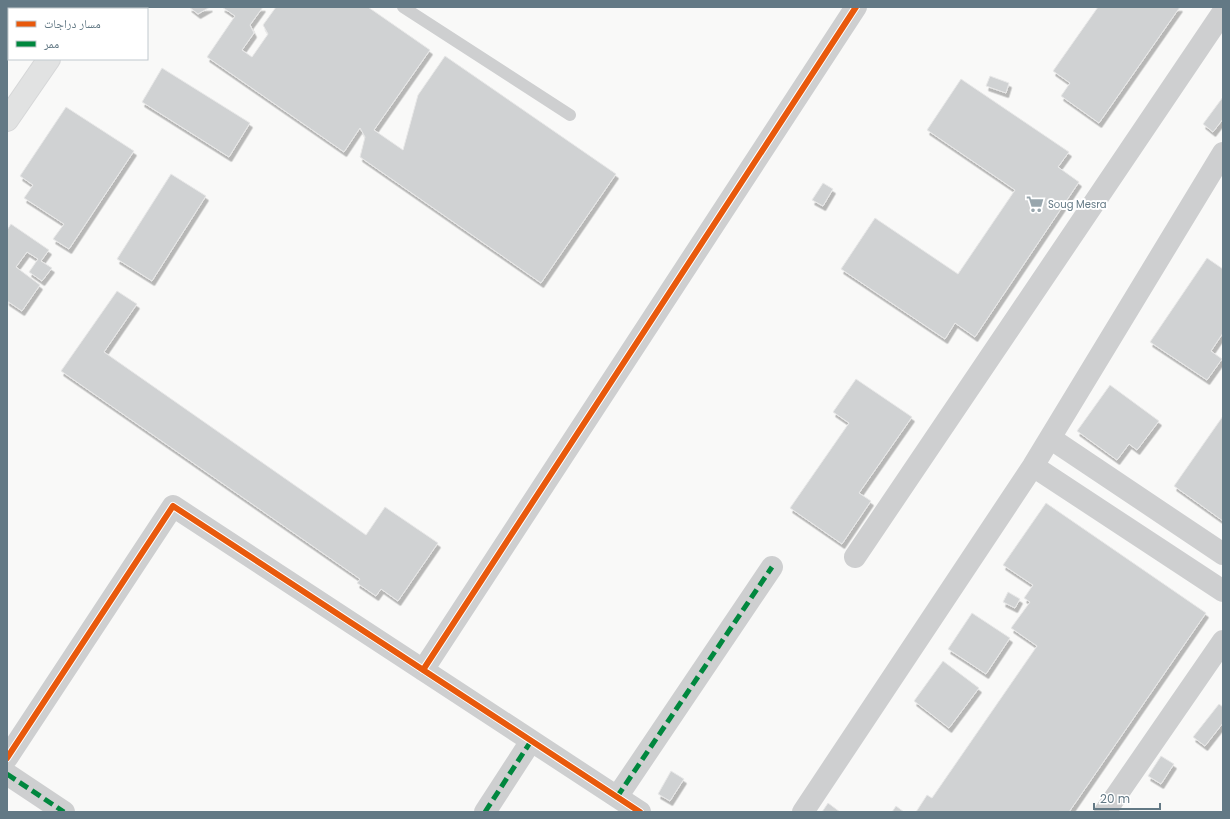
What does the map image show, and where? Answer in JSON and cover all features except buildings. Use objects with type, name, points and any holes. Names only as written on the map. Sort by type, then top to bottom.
[{"type":"main road","points":[[7,120],[48,60]]},
{"type":"street","points":[[423,670],[856,7]]},
{"type":"street","points":[[855,557],[1223,12]]},
{"type":"street","points":[[803,812],[1033,466],[1223,153]]},
{"type":"street","points":[[1050,438],[1223,554]]},
{"type":"street","points":[[1033,466],[1223,591]]},
{"type":"street","points":[[7,758],[173,506],[640,812]]},
{"type":"street","points":[[617,797],[772,567]]},
{"type":"street","points":[[1106,812],[1223,641]]},
{"type":"street","points":[[485,812],[532,741]]},
{"type":"street","points":[[7,774],[64,812]]},
{"type":"lane","points":[[403,7],[570,115]]},
{"type":"marked path","points":[[617,797],[772,567]]},
{"type":"marked path","points":[[485,812],[531,741]]},
{"type":"marked path","points":[[7,774],[64,812]]},
{"type":"cycle path","points":[[423,670],[856,7]]},
{"type":"cycle path","points":[[7,758],[173,506],[640,812]]},
{"type":"place","name":"Soug Mesra","points":[[1035,204]]}]
